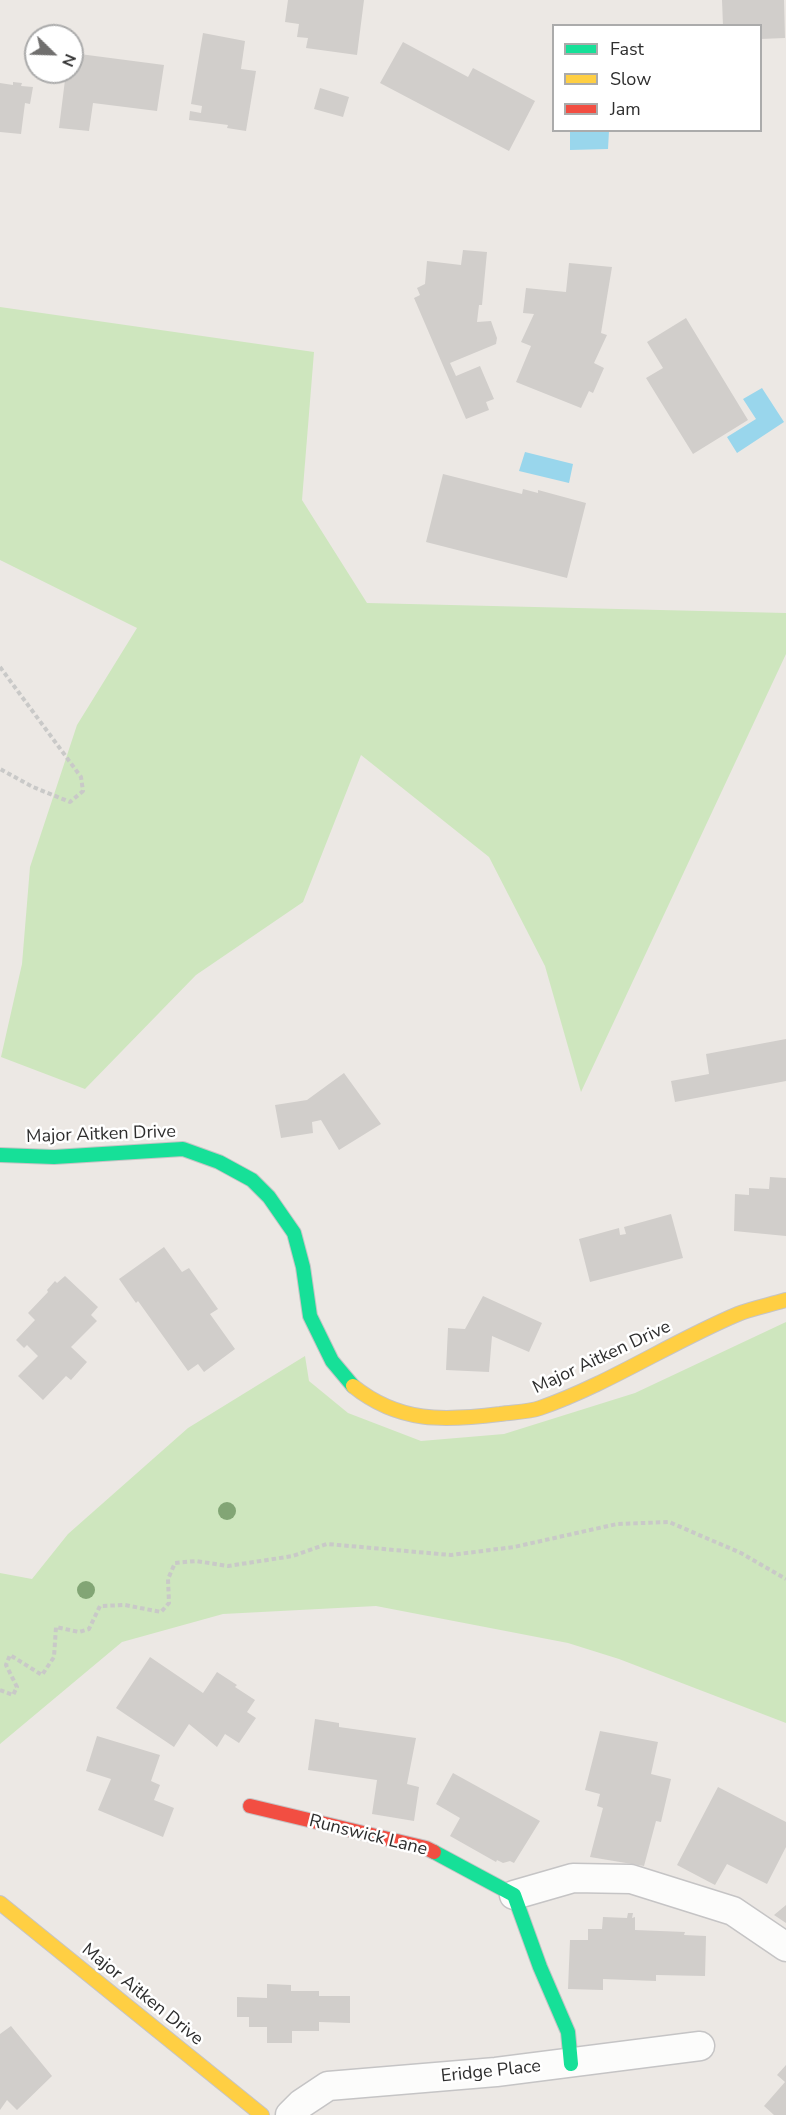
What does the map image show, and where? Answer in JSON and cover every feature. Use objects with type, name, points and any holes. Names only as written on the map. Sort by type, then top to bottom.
[{"type":"street","name":"Major Aitken Drive","points":[[0,1155],[54,1157],[183,1149],[219,1162],[252,1180],[269,1197],[294,1233],[303,1267],[310,1316],[327,1351],[348,1382],[368,1398],[398,1412],[430,1419],[469,1418],[538,1409],[740,1314],[786,1300]]},
{"type":"street","name":"Runswick Lane","points":[[250,1806],[426,1848],[514,1895]]},
{"type":"street","points":[[570,2064],[568,2032],[540,1967],[514,1895],[573,1878],[631,1879],[733,1911],[786,1947]]},
{"type":"street","name":"Major Aitken Drive","points":[[0,1903],[262,2115]]},
{"type":"street","name":"Eridge Place","points":[[290,2115],[328,2086],[570,2064],[700,2046]]},
{"type":"path","points":[[0,667],[81,777],[83,791],[70,802],[33,787],[0,769]]},
{"type":"path","points":[[0,1690],[13,1695],[17,1687],[6,1665],[10,1654],[42,1675],[54,1657],[56,1627],[79,1632],[89,1629],[100,1606],[125,1605],[161,1612],[169,1604],[168,1579],[175,1563],[196,1561],[228,1566],[293,1556],[327,1544],[451,1555],[514,1546],[617,1524],[669,1522],[741,1553],[786,1579]]},
{"type":"green space","points":[[0,307],[314,352],[302,500],[367,603],[786,613],[786,654],[581,1092],[545,966],[489,857],[361,755],[303,902],[196,975],[85,1089],[1,1057],[22,964],[30,867],[77,725],[137,628],[0,560]]},
{"type":"green space","points":[[786,1322],[786,1723],[619,1659],[568,1643],[376,1606],[223,1614],[122,1642],[0,1744],[0,1573],[32,1579],[68,1534],[188,1428],[305,1356],[309,1381],[348,1413],[421,1441],[504,1434],[635,1393]]},
{"type":"water","points":[[570,132],[609,132],[608,149],[570,150]]},
{"type":"water","points":[[762,388],[784,422],[737,453],[727,437],[756,419],[743,399]]},
{"type":"water","points":[[525,452],[573,464],[569,483],[519,471]]},
{"type":"building","points":[[288,0],[364,0],[357,55],[306,48],[308,38],[297,37],[299,24],[285,22]]},
{"type":"building","points":[[722,0],[784,0],[785,38],[762,39],[762,24],[723,24]]},
{"type":"building","points":[[203,33],[245,41],[241,69],[256,71],[246,131],[227,128],[228,125],[189,120],[190,111],[201,113],[202,106],[191,104]]},
{"type":"building","points":[[403,42],[468,77],[473,68],[535,101],[509,151],[380,83]]},
{"type":"building","points":[[84,55],[164,65],[157,111],[93,103],[89,131],[59,128],[64,84],[84,84]]},
{"type":"building","points":[[13,82],[22,83],[21,86],[33,87],[30,104],[25,103],[21,134],[0,132],[0,83],[13,85]]},
{"type":"building","points":[[320,88],[349,97],[343,117],[314,109]]},
{"type":"building","points":[[463,250],[487,252],[482,305],[479,305],[477,322],[491,321],[497,338],[496,344],[450,363],[456,376],[480,366],[494,399],[486,402],[489,410],[466,419],[414,298],[420,295],[417,288],[425,284],[427,261],[461,265]]},
{"type":"building","points":[[569,263],[612,267],[601,333],[607,335],[594,363],[604,368],[593,393],[589,391],[581,408],[516,382],[531,346],[521,342],[534,314],[523,313],[526,288],[566,292]]},
{"type":"building","points":[[686,318],[748,420],[693,454],[646,378],[663,368],[647,342]]},
{"type":"building","points":[[443,474],[522,494],[523,489],[538,493],[538,490],[586,503],[567,578],[426,542]]},
{"type":"building","points":[[786,1039],[786,1081],[675,1102],[671,1081],[709,1074],[706,1054]]},
{"type":"building","points":[[344,1073],[381,1124],[339,1150],[321,1120],[312,1122],[313,1133],[281,1138],[275,1105],[307,1100]]},
{"type":"building","points":[[770,1177],[786,1178],[786,1236],[734,1231],[735,1194],[749,1195],[749,1188],[769,1189]]},
{"type":"building","points":[[671,1214],[683,1258],[590,1282],[579,1239],[619,1228],[620,1235],[626,1234],[624,1227]]},
{"type":"building","points":[[164,1247],[182,1272],[189,1268],[218,1309],[210,1314],[235,1349],[204,1372],[198,1364],[188,1371],[138,1301],[136,1303],[119,1279]]},
{"type":"building","points":[[65,1276],[98,1307],[91,1315],[97,1321],[71,1347],[87,1362],[71,1380],[66,1376],[43,1400],[18,1376],[38,1356],[27,1345],[24,1348],[16,1340],[35,1320],[28,1313],[55,1281],[57,1283]]},
{"type":"building","points":[[483,1296],[542,1323],[529,1352],[492,1336],[489,1372],[446,1370],[448,1328],[465,1329]]},
{"type":"building","points":[[150,1657],[203,1693],[217,1672],[255,1700],[247,1712],[256,1718],[239,1743],[225,1734],[217,1747],[189,1724],[174,1747],[116,1708]]},
{"type":"building","points":[[315,1719],[339,1723],[339,1727],[416,1738],[407,1784],[419,1787],[414,1821],[372,1814],[377,1780],[308,1770]]},
{"type":"building","points":[[600,1731],[658,1742],[651,1774],[671,1779],[661,1822],[656,1821],[644,1866],[590,1857],[603,1808],[597,1806],[600,1794],[585,1790]]},
{"type":"building","points":[[97,1736],[160,1755],[151,1781],[160,1785],[154,1800],[174,1808],[163,1837],[98,1810],[111,1779],[86,1771]]},
{"type":"building","points":[[453,1773],[540,1821],[514,1863],[510,1861],[503,1863],[497,1860],[496,1862],[450,1836],[460,1818],[436,1804]]},
{"type":"building","points":[[718,1787],[786,1822],[786,1847],[767,1884],[727,1864],[715,1885],[677,1865]]},
{"type":"building","points":[[786,1905],[786,1923],[774,1915]]},
{"type":"building","points":[[628,1913],[633,1913],[632,1918],[635,1917],[635,1930],[685,1932],[684,1935],[706,1936],[705,1976],[656,1975],[656,1981],[603,1979],[603,1990],[568,1989],[570,1940],[588,1940],[588,1929],[602,1929],[603,1917],[627,1918]]},
{"type":"building","points":[[267,1984],[291,1985],[291,1991],[319,1991],[319,1996],[350,1996],[350,2023],[319,2022],[319,2031],[292,2031],[292,2043],[267,2043],[267,2027],[249,2027],[249,2017],[237,2017],[237,1997],[267,1998]]},
{"type":"building","points":[[11,2026],[52,2076],[17,2110],[7,2100],[0,2110],[0,2034]]},
{"type":"building","points":[[786,2065],[786,2115],[774,2115],[764,2106],[785,2082],[777,2075]]},
{"type":"traffic: fast","points":[[0,1155],[54,1157],[183,1149],[219,1162],[252,1180],[269,1197],[294,1233],[303,1267],[310,1316],[332,1361],[353,1386]]},
{"type":"traffic: fast","points":[[434,1852],[514,1895],[540,1967],[568,2032],[571,2064]]},
{"type":"traffic: slow","points":[[353,1386],[388,1407],[423,1416],[460,1418],[531,1410],[591,1387],[738,1314],[786,1300]]},
{"type":"traffic: slow","points":[[0,1903],[262,2115]]},
{"type":"traffic: jam","points":[[250,1806],[426,1848],[434,1852]]}]
